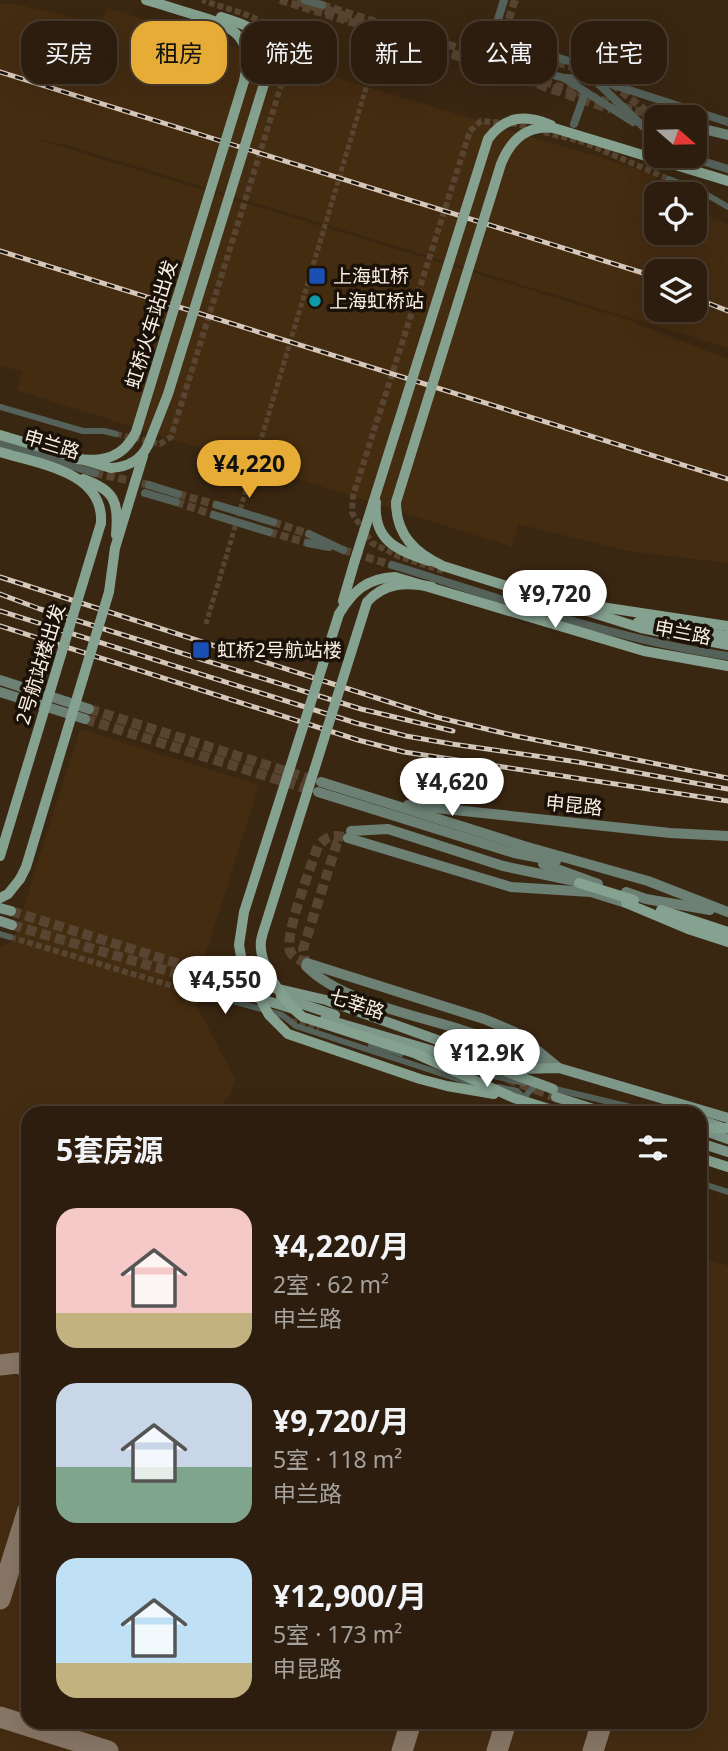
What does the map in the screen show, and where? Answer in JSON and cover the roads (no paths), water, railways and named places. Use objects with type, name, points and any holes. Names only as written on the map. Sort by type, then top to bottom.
[{"type":"highway","points":[[115,548],[143,456],[167,394],[268,71],[268,49],[257,33],[247,26],[217,16],[199,16],[146,0]]},
{"type":"highway","name":"虹桥火车站出发","points":[[0,435],[76,459],[100,461],[117,455],[131,442],[136,432],[248,61],[239,34],[225,24],[199,16]]},
{"type":"highway","points":[[519,1106],[420,1079],[289,1034],[269,1015],[243,967],[239,944],[244,912],[488,139],[501,124],[526,117],[572,128],[728,181]]},
{"type":"highway","points":[[443,566],[424,556],[408,541],[398,522],[397,494],[505,154],[518,137],[535,128],[572,128]]},
{"type":"highway","points":[[0,452],[103,487],[113,497],[117,514],[109,593],[26,867],[8,894],[0,898]]},
{"type":"highway","points":[[76,459],[111,468],[120,467],[143,456]]},
{"type":"highway","name":"2号航站楼出发","points":[[0,856],[101,523],[102,513],[96,495],[82,481],[71,475]]},
{"type":"highway","points":[[377,492],[375,517],[380,533],[387,541],[409,554],[641,628],[728,645]]},
{"type":"highway","points":[[339,614],[354,592],[379,578],[403,578],[632,648],[728,666]]},
{"type":"highway","points":[[432,587],[394,585],[383,588],[367,602],[267,920],[261,953],[281,992],[303,1017],[414,1054],[519,1106]]},
{"type":"highway","points":[[534,596],[728,626]]},
{"type":"highway","points":[[638,622],[728,636]]},
{"type":"highway","points":[[579,883],[728,932]]},
{"type":"highway","points":[[626,903],[653,908]]},
{"type":"highway","points":[[626,903],[688,929],[728,942]]},
{"type":"highway","points":[[707,1129],[728,1128]]},
{"type":"highway","points":[[707,1160],[728,1167]]},
{"type":"main road","points":[[707,132],[728,136]]},
{"type":"main road","points":[[0,680],[87,714],[0,692]]},
{"type":"main road","name":"申昆路","points":[[335,786],[524,846],[648,881],[728,913]]},
{"type":"main road","name":"申昆路","points":[[584,862],[566,863],[514,853],[320,787],[335,786],[406,805],[670,833],[728,836]]},
{"type":"main road","name":"申昆路","points":[[626,903],[591,892],[511,887],[350,835],[388,829],[503,866],[579,883],[598,884],[646,899],[728,913]]},
{"type":"main road","points":[[514,853],[598,884]]},
{"type":"main road","points":[[0,921],[12,925]]},
{"type":"main road","points":[[559,1068],[514,1032],[484,1019],[307,965],[335,988],[375,1003],[475,1034],[559,1068],[684,1106]]},
{"type":"main road","points":[[204,977],[326,1000],[518,1069],[559,1068]]},
{"type":"main road","points":[[204,977],[505,1072],[588,1106]]},
{"type":"main road","name":"七莘路","points":[[204,977],[418,1043]]},
{"type":"main road","points":[[648,1096],[670,1106]]},
{"type":"main road","points":[[707,1112],[728,1118]]},
{"type":"main road","points":[[707,1122],[728,1128]]},
{"type":"main road","points":[[707,1132],[728,1139]]},
{"type":"main road","points":[[707,1145],[728,1152]]},
{"type":"street","points":[[308,0],[322,5]]},
{"type":"street","points":[[504,0],[495,29],[503,40],[571,62]]},
{"type":"street","points":[[557,76],[571,78]]},
{"type":"street","points":[[564,78],[585,93],[644,120]]},
{"type":"street","points":[[601,84],[644,117]]},
{"type":"street","points":[[610,84],[728,122]]},
{"type":"street","points":[[572,128],[585,93]]},
{"type":"street","points":[[707,162],[728,169]]},
{"type":"street","points":[[669,179],[704,193],[728,207]]},
{"type":"street","points":[[0,407],[83,431],[104,431],[116,435]]},
{"type":"street","name":"申兰路","points":[[0,444],[95,473]]},
{"type":"street","points":[[147,489],[177,498]]},
{"type":"street","points":[[270,532],[215,510],[273,522]]},
{"type":"street","points":[[309,538],[343,550]]},
{"type":"street","name":"申兰路","points":[[392,565],[611,633],[676,648],[728,656]]},
{"type":"street","points":[[0,934],[10,937]]},
{"type":"street","points":[[204,977],[219,997],[282,1015],[296,1026],[468,1083],[517,1091],[522,1095],[519,1106]]},
{"type":"street","points":[[199,994],[259,1011]]},
{"type":"street","points":[[319,1029],[387,1050],[536,1085],[555,1093],[621,1106]]},
{"type":"street","points":[[436,1072],[440,1063]]},
{"type":"street","points":[[519,1106],[536,1085]]},
{"type":"street","points":[[707,1185],[728,1192]]},
{"type":"tunnel","points":[[116,434],[160,444],[171,437],[284,76],[284,56],[273,31],[249,16],[202,0]]},
{"type":"tunnel","points":[[280,0],[644,113]]},
{"type":"tunnel","points":[[297,0],[611,109]]},
{"type":"tunnel","points":[[515,0],[500,46],[601,75],[644,109]]},
{"type":"tunnel","points":[[322,5],[461,49]]},
{"type":"tunnel","points":[[206,624],[367,84]]},
{"type":"tunnel","points":[[443,571],[400,557],[372,543],[352,513],[353,496],[470,131],[481,121],[516,124],[533,129]]},
{"type":"tunnel","points":[[544,132],[583,142],[669,179]]},
{"type":"tunnel","points":[[95,473],[149,485]]},
{"type":"tunnel","points":[[178,494],[217,505]]},
{"type":"tunnel","points":[[176,502],[214,515]]},
{"type":"tunnel","points":[[273,522],[309,534]]},
{"type":"tunnel","points":[[269,532],[308,543]]},
{"type":"tunnel","points":[[343,550],[392,565]]},
{"type":"tunnel","points":[[89,709],[317,781]]},
{"type":"tunnel","points":[[85,719],[314,791]]},
{"type":"tunnel","points":[[307,963],[295,957],[290,951],[289,943],[300,899],[318,846],[332,836],[348,838]]},
{"type":"tunnel","points":[[306,966],[303,949],[337,843],[345,836]]},
{"type":"tunnel","points":[[11,911],[205,972]]},
{"type":"tunnel","points":[[12,925],[202,981]]},
{"type":"tunnel","points":[[10,937],[199,994]]},
{"type":"tunnel","points":[[291,1021],[319,1029]]},
{"type":"tunnel","points":[[479,1067],[556,1097]]},
{"type":"railway","points":[[0,72],[644,273]]},
{"type":"railway","points":[[0,251],[728,479]]},
{"type":"railway","points":[[707,303],[728,311]]},
{"type":"railway","points":[[0,577],[436,717],[516,736],[728,778]]},
{"type":"railway","points":[[0,594],[40,609],[361,709],[453,731]]},
{"type":"railway","points":[[0,611],[356,723],[406,736],[578,762],[728,789]]},
{"type":"railway","points":[[0,626],[358,740],[404,752],[728,801]]},
{"type":"place","name":"上海虹桥","points":[[317,276]]},
{"type":"place","name":"上海虹桥站","points":[[315,301]]},
{"type":"place","name":"虹桥2号航站楼","points":[[201,650]]}]
